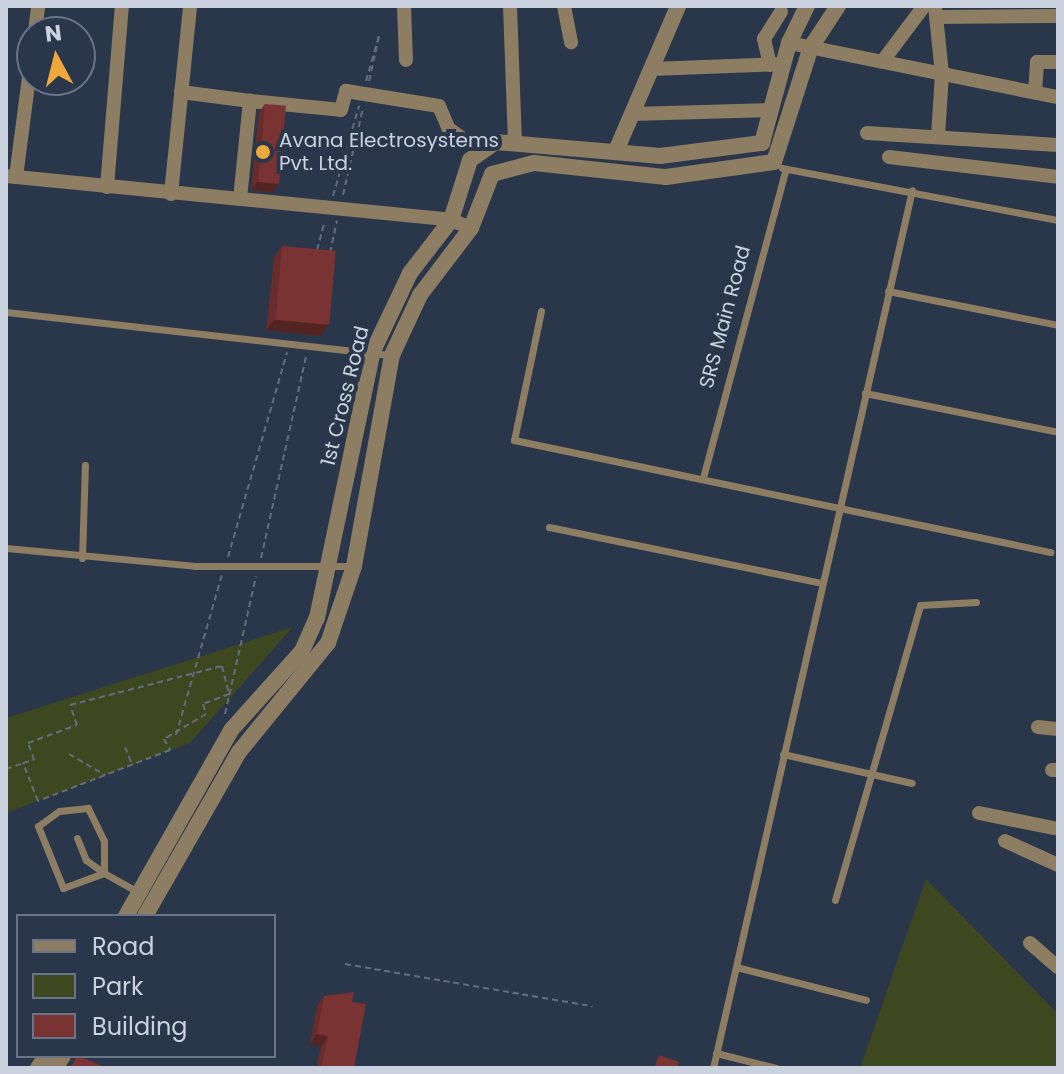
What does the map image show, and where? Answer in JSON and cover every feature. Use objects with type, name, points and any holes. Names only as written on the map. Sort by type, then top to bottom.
[{"type":"street","points":[[107,187],[122,6]]},
{"type":"street","points":[[171,194],[190,6]]},
{"type":"street","points":[[404,6],[406,60]]},
{"type":"street","points":[[510,6],[515,142]]},
{"type":"street","points":[[564,6],[571,42]]},
{"type":"street","points":[[616,151],[678,6]]},
{"type":"street","points":[[145,914],[147,896],[239,752],[310,674],[354,566],[392,355],[420,295],[471,228],[492,174],[503,166],[666,177],[779,166],[811,47],[838,6]]},
{"type":"street","points":[[882,62],[924,6]]},
{"type":"street","points":[[181,92],[341,110],[346,91],[439,106],[449,129],[479,150],[515,142],[703,156],[762,143],[771,110],[777,65],[804,11],[780,9],[764,39],[777,65]]},
{"type":"street","points":[[938,136],[942,74],[935,12],[1058,16]]},
{"type":"street","points":[[789,43],[1058,97]]},
{"type":"street","points":[[1035,92],[1037,62],[1058,62]]},
{"type":"street","points":[[651,69],[777,65]]},
{"type":"street","points":[[25,96],[11,176],[451,220],[471,228]]},
{"type":"street","points":[[240,199],[250,101]]},
{"type":"street","points":[[632,114],[771,110]]},
{"type":"street","points":[[867,133],[1058,145]]},
{"type":"street","name":"1st Cross Road","points":[[128,914],[147,896],[232,729],[302,651],[332,565],[373,351],[410,273],[451,220],[479,150]]},
{"type":"street","points":[[889,157],[1058,177]]},
{"type":"street","points":[[1038,727],[1058,729]]},
{"type":"street","points":[[979,813],[1058,829]]},
{"type":"street","points":[[1005,841],[1058,865]]},
{"type":"street","points":[[1030,943],[1058,967]]},
{"type":"lane","points":[[762,143],[779,166],[1058,220]]},
{"type":"lane","name":"SRS Main Road","points":[[704,474],[779,166]]},
{"type":"lane","points":[[713,1068],[912,190]]},
{"type":"lane","points":[[888,291],[1058,325]]},
{"type":"lane","points":[[541,311],[514,440],[704,474],[1050,552]]},
{"type":"lane","points":[[6,312],[392,355]]},
{"type":"lane","points":[[865,393],[1058,432]]},
{"type":"lane","points":[[82,558],[85,465]]},
{"type":"lane","points":[[549,527],[822,583]]},
{"type":"lane","points":[[6,548],[82,558],[354,566]]},
{"type":"lane","points":[[835,900],[920,605],[976,602]]},
{"type":"lane","points":[[783,754],[912,783]]},
{"type":"lane","points":[[88,808],[104,841],[104,873],[63,888],[38,826],[59,811],[88,808]]},
{"type":"lane","points":[[77,838],[86,860],[147,896]]},
{"type":"lane","points":[[736,967],[866,1000]]},
{"type":"lane","points":[[716,1053],[776,1068]]},
{"type":"path","points":[[331,203],[379,36],[341,204]]},
{"type":"path","points":[[313,264],[326,218]]},
{"type":"path","points":[[327,266],[337,220]]},
{"type":"path","points":[[176,735],[291,340]]},
{"type":"path","points":[[222,725],[310,342]]},
{"type":"path","points":[[6,769],[23,763],[34,760],[28,743],[77,725],[70,705],[222,666],[229,694],[203,704],[206,714],[176,735],[164,739],[170,750],[38,801],[23,763]]},
{"type":"path","points":[[125,747],[133,765]]},
{"type":"path","points":[[69,754],[105,775]]},
{"type":"path","points":[[6,799],[6,808]]},
{"type":"path","points":[[345,964],[592,1006]]},
{"type":"green space","points":[[293,627],[190,743],[6,813],[6,718]]},
{"type":"green space","points":[[926,879],[1058,1014],[1058,1068],[860,1068]]},
{"type":"building","points":[[265,104],[286,106],[279,184],[258,182]]},
{"type":"building","points":[[282,246],[336,251],[329,324],[276,320]]},
{"type":"building","points":[[354,992],[352,1002],[366,1004],[354,1068],[321,1068],[328,1036],[317,1034],[324,996]]},
{"type":"building","points":[[659,1055],[679,1062],[677,1068],[654,1068]]},
{"type":"building","points":[[76,1058],[84,1058],[107,1068],[70,1068]]},
{"type":"place","name":"Avana Electrosystems Pvt. Ltd.","points":[[263,152]]}]
